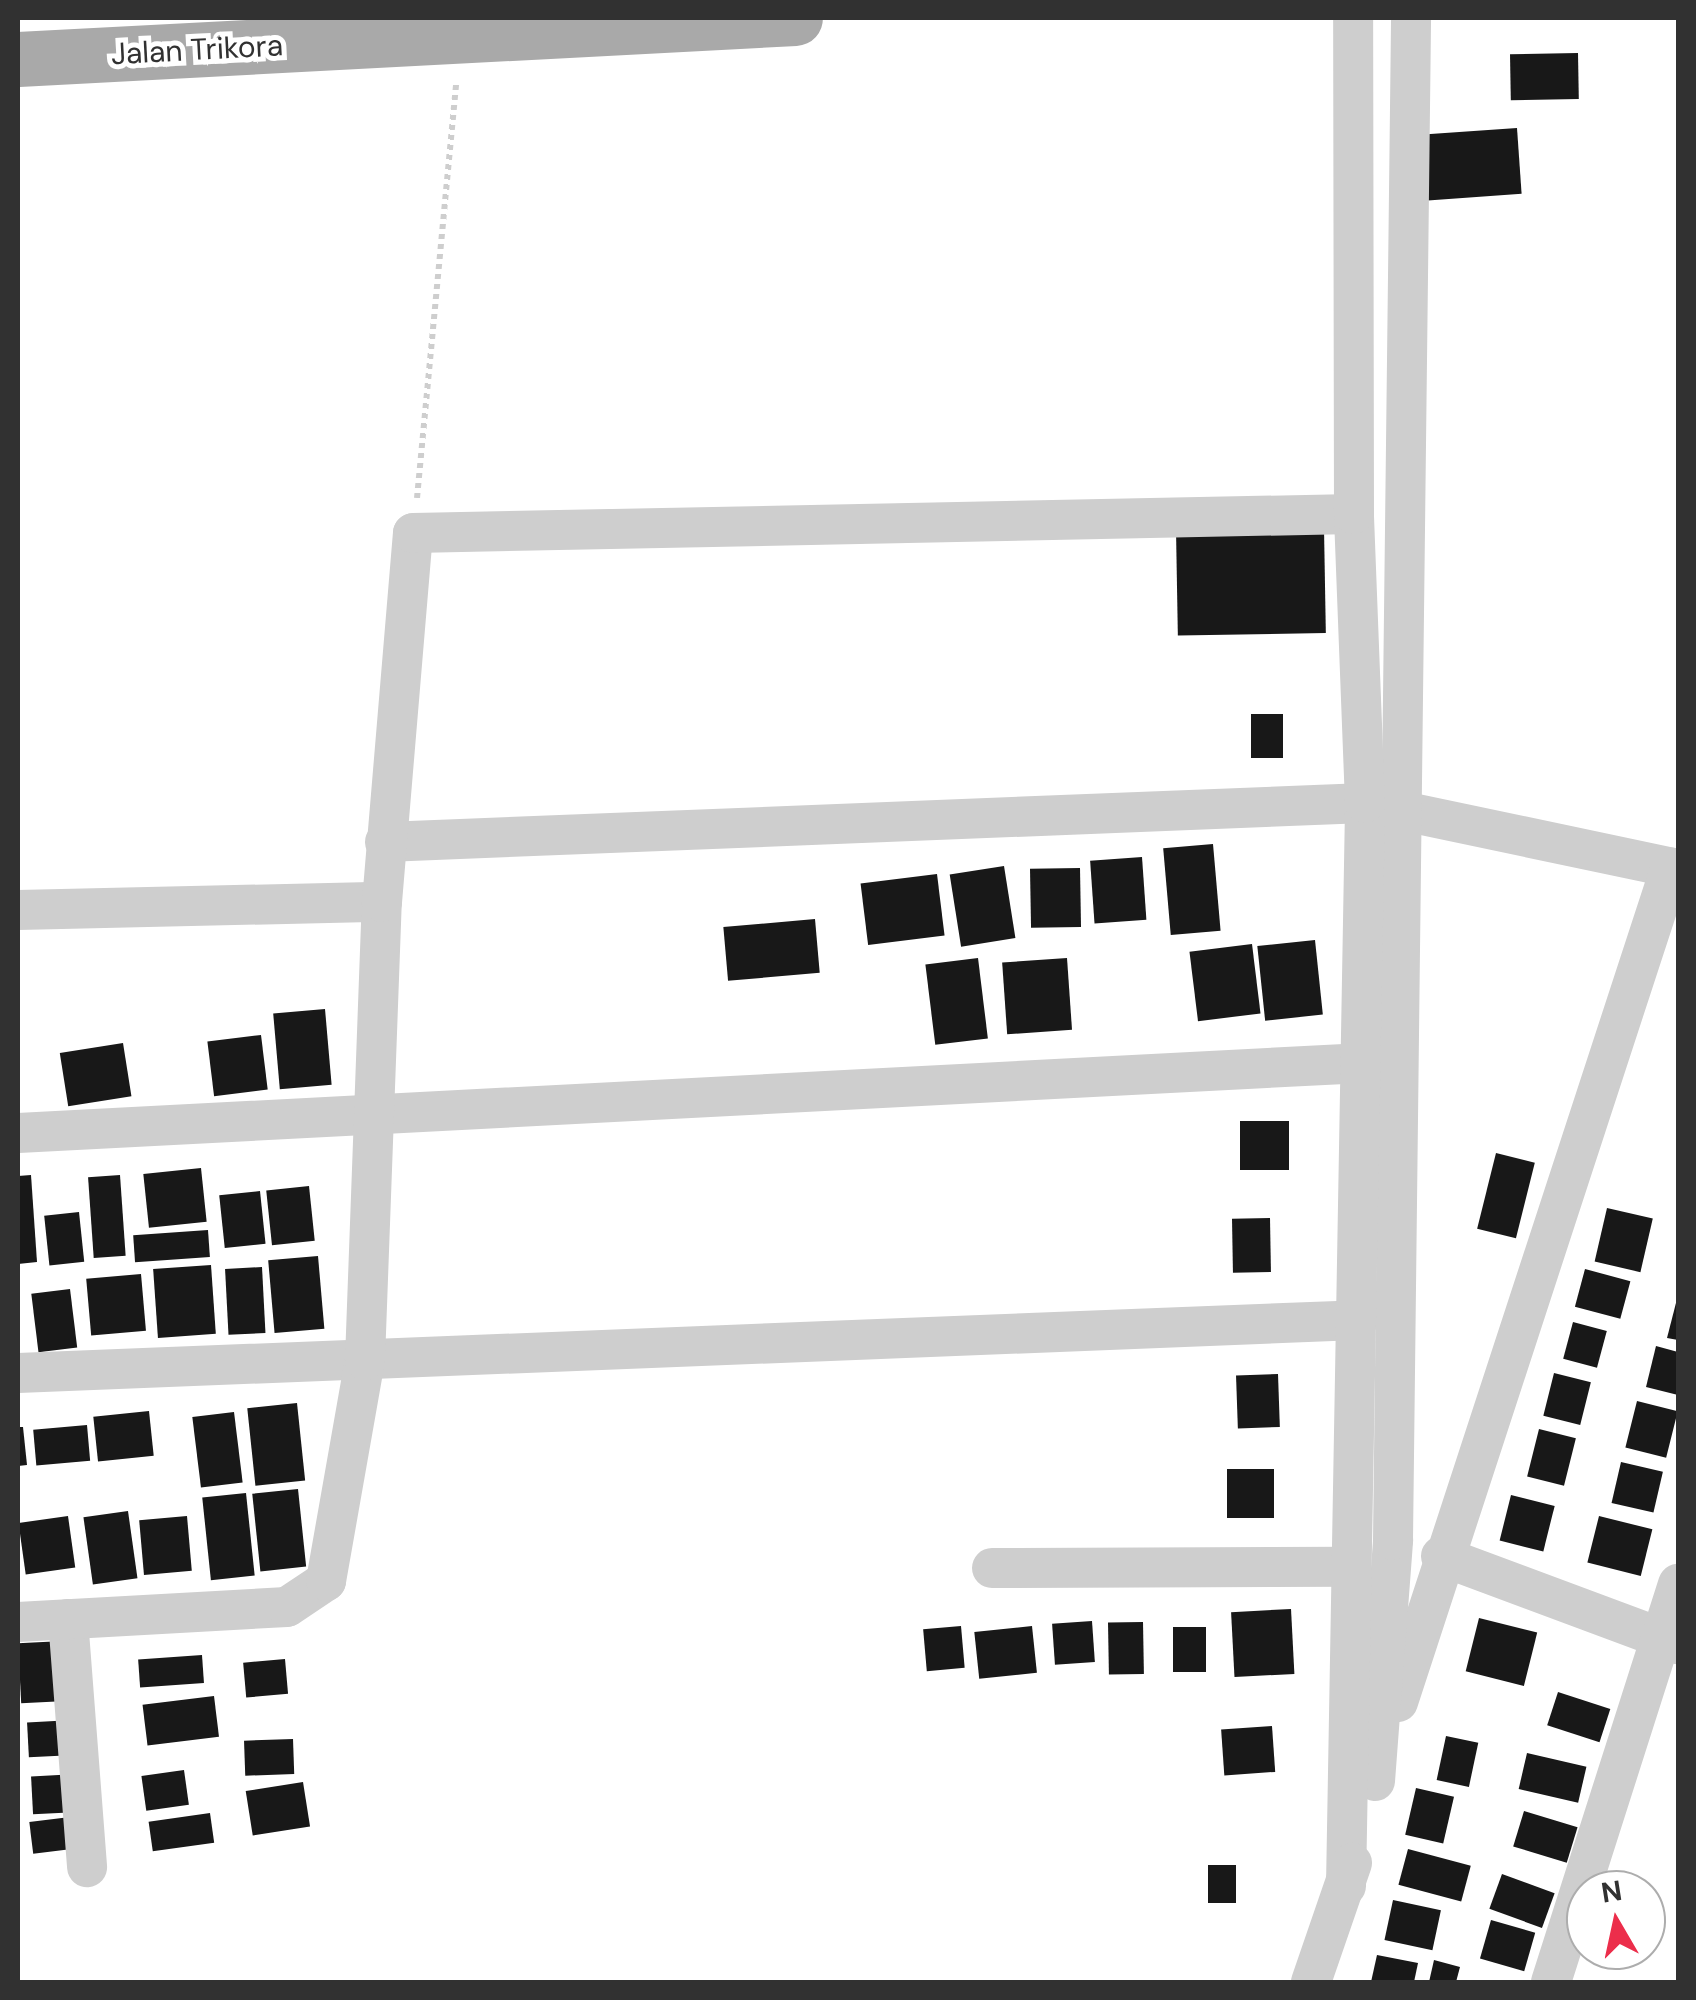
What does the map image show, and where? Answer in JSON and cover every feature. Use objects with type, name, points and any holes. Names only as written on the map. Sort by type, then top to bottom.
[{"type":"main road","name":"Jalan Trikora","points":[[18,59],[401,36],[459,41],[795,18]]},
{"type":"street","points":[[1353,18],[1354,514],[1384,805],[1393,1540],[1375,1781]]},
{"type":"street","points":[[1346,1886],[1364,1063],[1384,805],[1411,18]]},
{"type":"street","points":[[18,1622],[257,1611],[316,1594],[326,1581],[366,1360],[378,1116],[385,842],[413,533],[1354,514]]},
{"type":"street","points":[[385,842],[1384,805],[1675,868],[1441,1556],[1346,1886],[1311,1982]]},
{"type":"street","points":[[18,910],[382,902]]},
{"type":"street","points":[[18,1133],[1364,1063]]},
{"type":"street","points":[[18,1373],[1358,1320]]},
{"type":"street","points":[[1441,1556],[1669,1641]]},
{"type":"street","points":[[992,1568],[1350,1568]]},
{"type":"street","points":[[1551,1982],[1669,1641],[1678,1584]]},
{"type":"street","points":[[68,1619],[87,1867]]},
{"type":"path","points":[[413,533],[459,41]]},
{"type":"building","points":[[1578,53],[1579,99],[1511,100],[1510,54]]},
{"type":"building","points":[[1517,128],[1522,194],[1428,200],[1423,135]]},
{"type":"building","points":[[1324,528],[1326,633],[1178,636],[1176,531]]},
{"type":"building","points":[[1251,714],[1283,714],[1283,758],[1251,758]]},
{"type":"building","points":[[1213,844],[1221,931],[1171,935],[1163,848]]},
{"type":"building","points":[[1142,857],[1146,920],[1095,923],[1090,861]]},
{"type":"building","points":[[1004,866],[1015,938],[961,947],[950,875]]},
{"type":"building","points":[[1080,868],[1081,927],[1031,928],[1030,869]]},
{"type":"building","points":[[937,874],[945,936],[868,945],[861,883]]},
{"type":"building","points":[[815,919],[820,973],[728,981],[723,927]]},
{"type":"building","points":[[1315,940],[1323,1015],[1265,1021],[1257,946]]},
{"type":"building","points":[[1252,944],[1261,1013],[1198,1021],[1189,952]]},
{"type":"building","points":[[978,958],[988,1038],[935,1045],[925,964]]},
{"type":"building","points":[[1067,958],[1072,1030],[1007,1034],[1002,963]]},
{"type":"building","points":[[325,1009],[332,1085],[280,1089],[273,1014]]},
{"type":"building","points":[[261,1035],[268,1090],[214,1096],[207,1042]]},
{"type":"building","points":[[123,1043],[131,1096],[68,1106],[60,1053]]},
{"type":"building","points":[[1240,1121],[1289,1121],[1289,1170],[1240,1170]]},
{"type":"building","points":[[1496,1153],[1535,1163],[1516,1238],[1477,1229]]},
{"type":"building","points":[[201,1168],[207,1222],[149,1228],[143,1174]]},
{"type":"building","points":[[31,1175],[37,1262],[18,1264],[18,1176]]},
{"type":"building","points":[[120,1175],[126,1256],[94,1258],[88,1177]]},
{"type":"building","points":[[309,1186],[315,1241],[272,1245],[266,1190]]},
{"type":"building","points":[[260,1191],[266,1244],[225,1248],[219,1195]]},
{"type":"building","points":[[1607,1208],[1653,1219],[1640,1272],[1595,1262]]},
{"type":"building","points":[[79,1212],[84,1262],[49,1265],[44,1216]]},
{"type":"building","points":[[1270,1218],[1271,1272],[1233,1273],[1232,1219]]},
{"type":"building","points":[[208,1230],[210,1257],[135,1262],[133,1235]]},
{"type":"building","points":[[318,1256],[324,1329],[275,1333],[268,1260]]},
{"type":"building","points":[[211,1265],[216,1334],[158,1338],[153,1269]]},
{"type":"building","points":[[262,1267],[265,1333],[229,1335],[225,1269]]},
{"type":"building","points":[[1585,1269],[1630,1281],[1620,1319],[1575,1307]]},
{"type":"building","points":[[141,1274],[146,1331],[91,1336],[86,1279]]},
{"type":"building","points":[[70,1289],[77,1348],[38,1352],[31,1294]]},
{"type":"building","points":[[1678,1299],[1678,1340],[1667,1338]]},
{"type":"building","points":[[1573,1322],[1607,1331],[1597,1368],[1563,1359]]},
{"type":"building","points":[[1656,1346],[1678,1352],[1678,1395],[1646,1387]]},
{"type":"building","points":[[1554,1373],[1591,1382],[1580,1425],[1543,1416]]},
{"type":"building","points":[[1278,1374],[1280,1427],[1238,1428],[1236,1375]]},
{"type":"building","points":[[1637,1401],[1678,1411],[1666,1458],[1625,1448]]},
{"type":"building","points":[[297,1403],[305,1481],[255,1486],[247,1408]]},
{"type":"building","points":[[149,1411],[154,1456],[98,1462],[93,1417]]},
{"type":"building","points":[[234,1412],[243,1482],[201,1488],[192,1417]]},
{"type":"building","points":[[87,1425],[90,1461],[36,1466],[33,1430]]},
{"type":"building","points":[[18,1427],[23,1427],[27,1465],[18,1466]]},
{"type":"building","points":[[1539,1429],[1576,1438],[1564,1486],[1527,1477]]},
{"type":"building","points":[[1621,1462],[1663,1472],[1653,1513],[1612,1503]]},
{"type":"building","points":[[1227,1469],[1274,1469],[1274,1518],[1227,1518]]},
{"type":"building","points":[[298,1489],[306,1567],[260,1571],[252,1494]]},
{"type":"building","points":[[246,1493],[255,1576],[211,1580],[202,1498]]},
{"type":"building","points":[[1511,1495],[1555,1506],[1543,1551],[1500,1541]]},
{"type":"building","points":[[128,1511],[137,1578],[93,1585],[83,1517]]},
{"type":"building","points":[[68,1516],[75,1567],[26,1574],[18,1523]]},
{"type":"building","points":[[187,1516],[192,1571],[144,1575],[139,1520]]},
{"type":"building","points":[[1599,1516],[1652,1529],[1641,1576],[1587,1563]]},
{"type":"building","points":[[1291,1609],[1294,1674],[1234,1677],[1231,1612]]},
{"type":"building","points":[[1479,1618],[1537,1633],[1524,1686],[1466,1671]]},
{"type":"building","points":[[1092,1621],[1095,1662],[1055,1665],[1052,1624]]},
{"type":"building","points":[[1143,1622],[1144,1674],[1109,1675],[1108,1623]]},
{"type":"building","points":[[961,1626],[965,1668],[927,1671],[923,1629]]},
{"type":"building","points":[[1032,1626],[1037,1673],[979,1679],[974,1632]]},
{"type":"building","points":[[1173,1627],[1206,1627],[1206,1672],[1173,1672]]},
{"type":"building","points":[[63,1641],[66,1701],[21,1703],[18,1643]]},
{"type":"building","points":[[202,1655],[204,1683],[140,1687],[138,1659]]},
{"type":"building","points":[[285,1659],[288,1694],[246,1698],[243,1663]]},
{"type":"building","points":[[1558,1692],[1610,1709],[1599,1742],[1547,1725]]},
{"type":"building","points":[[214,1696],[219,1737],[148,1745],[143,1705]]},
{"type":"building","points":[[73,1720],[75,1755],[29,1757],[27,1722]]},
{"type":"building","points":[[1272,1726],[1275,1772],[1224,1775],[1221,1730]]},
{"type":"building","points":[[1446,1736],[1478,1743],[1469,1787],[1437,1780]]},
{"type":"building","points":[[293,1739],[294,1774],[245,1776],[244,1741]]},
{"type":"building","points":[[1527,1753],[1586,1767],[1578,1803],[1519,1789]]},
{"type":"building","points":[[184,1770],[189,1805],[146,1811],[141,1776]]},
{"type":"building","points":[[77,1774],[79,1812],[33,1814],[31,1776]]},
{"type":"building","points":[[303,1782],[310,1826],[253,1836],[246,1791]]},
{"type":"building","points":[[1416,1788],[1454,1797],[1443,1844],[1405,1835]]},
{"type":"building","points":[[1524,1811],[1578,1827],[1567,1863],[1513,1846]]},
{"type":"building","points":[[210,1813],[214,1843],[153,1851],[149,1822]]},
{"type":"building","points":[[70,1817],[74,1849],[33,1854],[29,1822]]},
{"type":"building","points":[[1408,1849],[1471,1866],[1461,1902],[1398,1885]]},
{"type":"building","points":[[1208,1865],[1236,1865],[1236,1903],[1208,1903]]},
{"type":"building","points":[[1502,1874],[1555,1893],[1542,1928],[1489,1909]]},
{"type":"building","points":[[1393,1900],[1441,1910],[1432,1950],[1384,1940]]},
{"type":"building","points":[[1491,1920],[1535,1933],[1524,1971],[1480,1958]]},
{"type":"building","points":[[1377,1955],[1418,1963],[1414,1982],[1371,1982]]},
{"type":"building","points":[[1434,1960],[1460,1967],[1456,1982],[1429,1982]]}]
